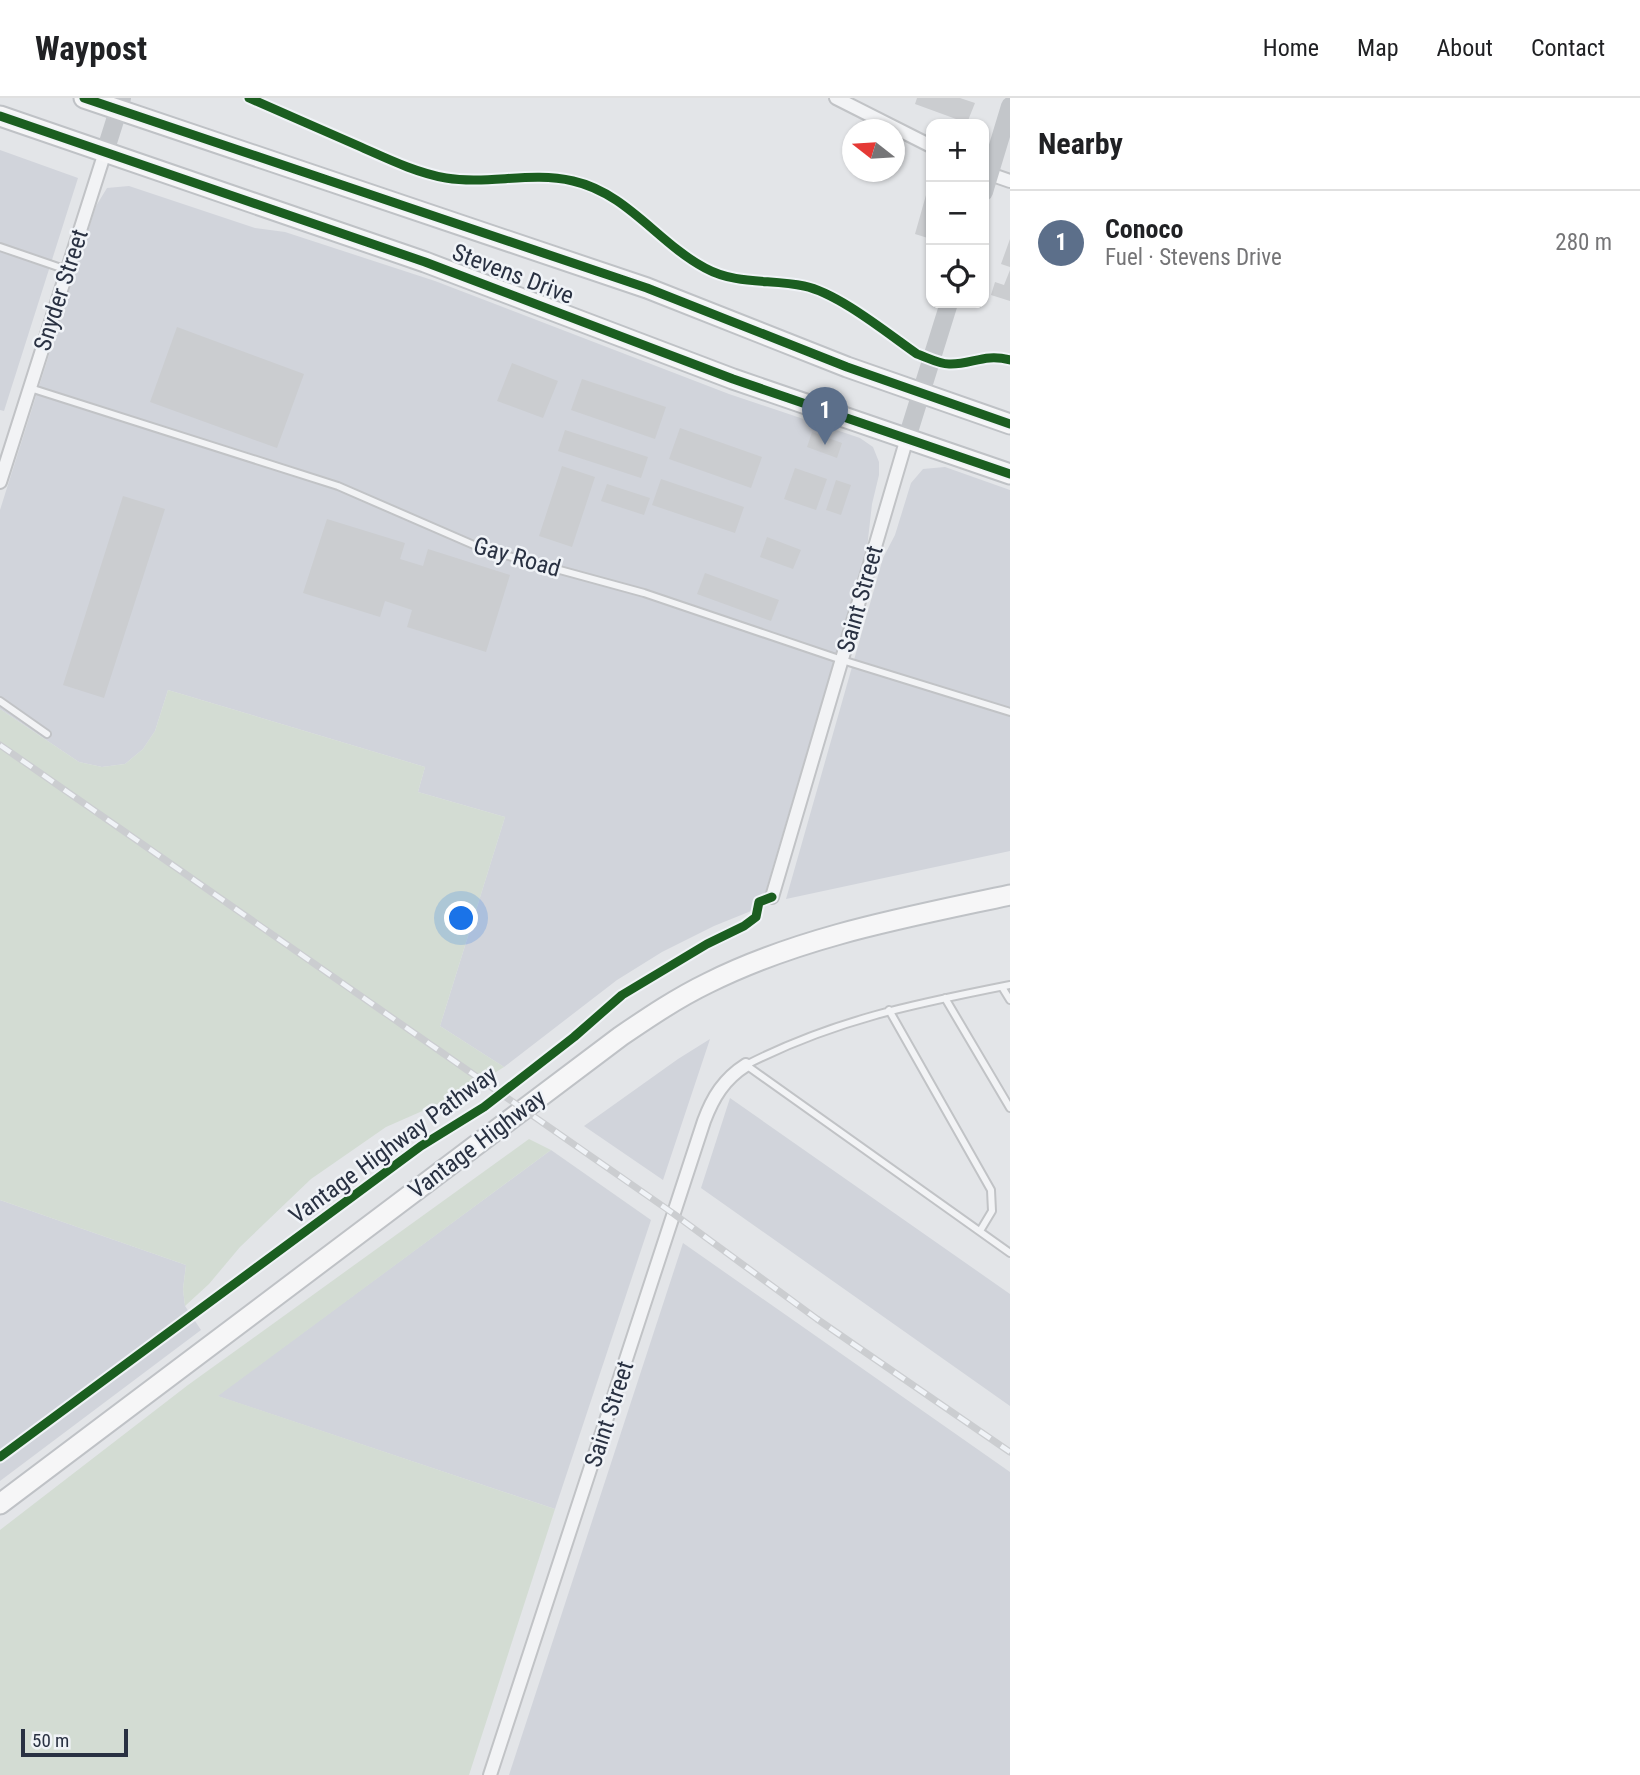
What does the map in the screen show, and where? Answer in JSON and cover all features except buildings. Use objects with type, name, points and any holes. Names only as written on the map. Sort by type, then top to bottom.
[{"type":"main road","name":"Stevens Drive","points":[[83,98],[120,104],[304,174],[411,207],[647,288],[847,367],[1010,424]]},
{"type":"main road","name":"Stevens Drive","points":[[0,116],[425,261],[733,379],[1010,474]]},
{"type":"main road","name":"Vantage Highway","points":[[0,1504],[657,1011],[709,982],[758,961],[832,936],[1010,895]]},
{"type":"street","points":[[836,98],[926,143]]},
{"type":"street","name":"Snyder Street","points":[[0,482],[120,104]]},
{"type":"street","points":[[989,167],[1010,106]]},
{"type":"street","points":[[989,174],[1010,181]]},
{"type":"street","name":"Saint Street","points":[[772,897],[947,308]]},
{"type":"street","name":"Saint Street","points":[[490,1775],[704,1121],[722,1085],[733,1073],[746,1065]]},
{"type":"lane","points":[[0,247],[67,270]]},
{"type":"lane","name":"Gay Road","points":[[30,388],[338,486],[483,549],[634,589],[842,660],[1010,712]]},
{"type":"lane","points":[[0,701],[47,734]]},
{"type":"lane","points":[[1010,1000],[1006,986],[889,1010],[811,1035],[746,1065],[1010,1253]]},
{"type":"lane","points":[[945,998],[1010,1108]]},
{"type":"lane","points":[[889,1010],[991,1190],[992,1211],[980,1231]]},
{"type":"shaded area","points":[[0,150],[78,178],[4,411],[0,410]]},
{"type":"shaded area","points":[[129,186],[255,228],[285,232],[435,281],[729,394],[860,438],[873,447],[879,462],[879,475],[872,504],[867,548],[761,907],[714,926],[662,952],[617,980],[504,1067],[440,1026],[505,817],[418,792],[425,767],[168,690],[155,731],[143,749],[125,764],[102,767],[79,762],[0,709],[0,510],[96,206],[107,188]]},
{"type":"shaded area","points":[[945,467],[1010,490],[1010,851],[786,899],[883,558],[895,535],[911,483],[923,469]]},
{"type":"shaded area","points":[[168,690],[425,767],[418,792],[505,817],[440,1026],[504,1067],[461,1094],[386,1127],[311,1179],[240,1247],[209,1284],[185,1306],[183,1289],[186,1265],[0,1200],[0,709],[79,762],[102,767],[125,764],[143,749],[155,731]]},
{"type":"shaded area","points":[[710,1039],[663,1180],[584,1126],[678,1059]]},
{"type":"shaded area","points":[[730,1098],[1010,1294],[1010,1406],[701,1188]]},
{"type":"shaded area","points":[[529,1139],[551,1150],[218,1396],[555,1509],[469,1775],[0,1775],[0,1530],[188,1385]]},
{"type":"shaded area","points":[[551,1150],[651,1220],[555,1509],[217,1396]]},
{"type":"shaded area","points":[[0,1200],[186,1265],[183,1289],[185,1306],[201,1330],[0,1481]]},
{"type":"shaded area","points":[[683,1243],[1010,1472],[1010,1775],[509,1775]]},
{"type":"railway","points":[[0,745],[674,1214],[817,1319],[1010,1452]]},
{"type":"cycle path","points":[[84,98],[647,288],[847,367],[1010,424]]},
{"type":"cycle path","points":[[249,98],[392,161],[435,176],[462,180],[557,178],[592,187],[626,207],[688,258],[717,273],[817,290],[862,315],[917,354],[937,362],[957,364],[985,358],[1010,360]]},
{"type":"cycle path","points":[[0,116],[425,262],[733,379],[1010,474]]},
{"type":"cycle path","name":"Vantage Highway Pathway","points":[[0,1457],[421,1146],[484,1107],[574,1037],[622,995],[707,944],[744,926],[756,917],[759,902],[772,897]]},
{"type":"place","name":"Conoco","points":[[825,445]]}]
